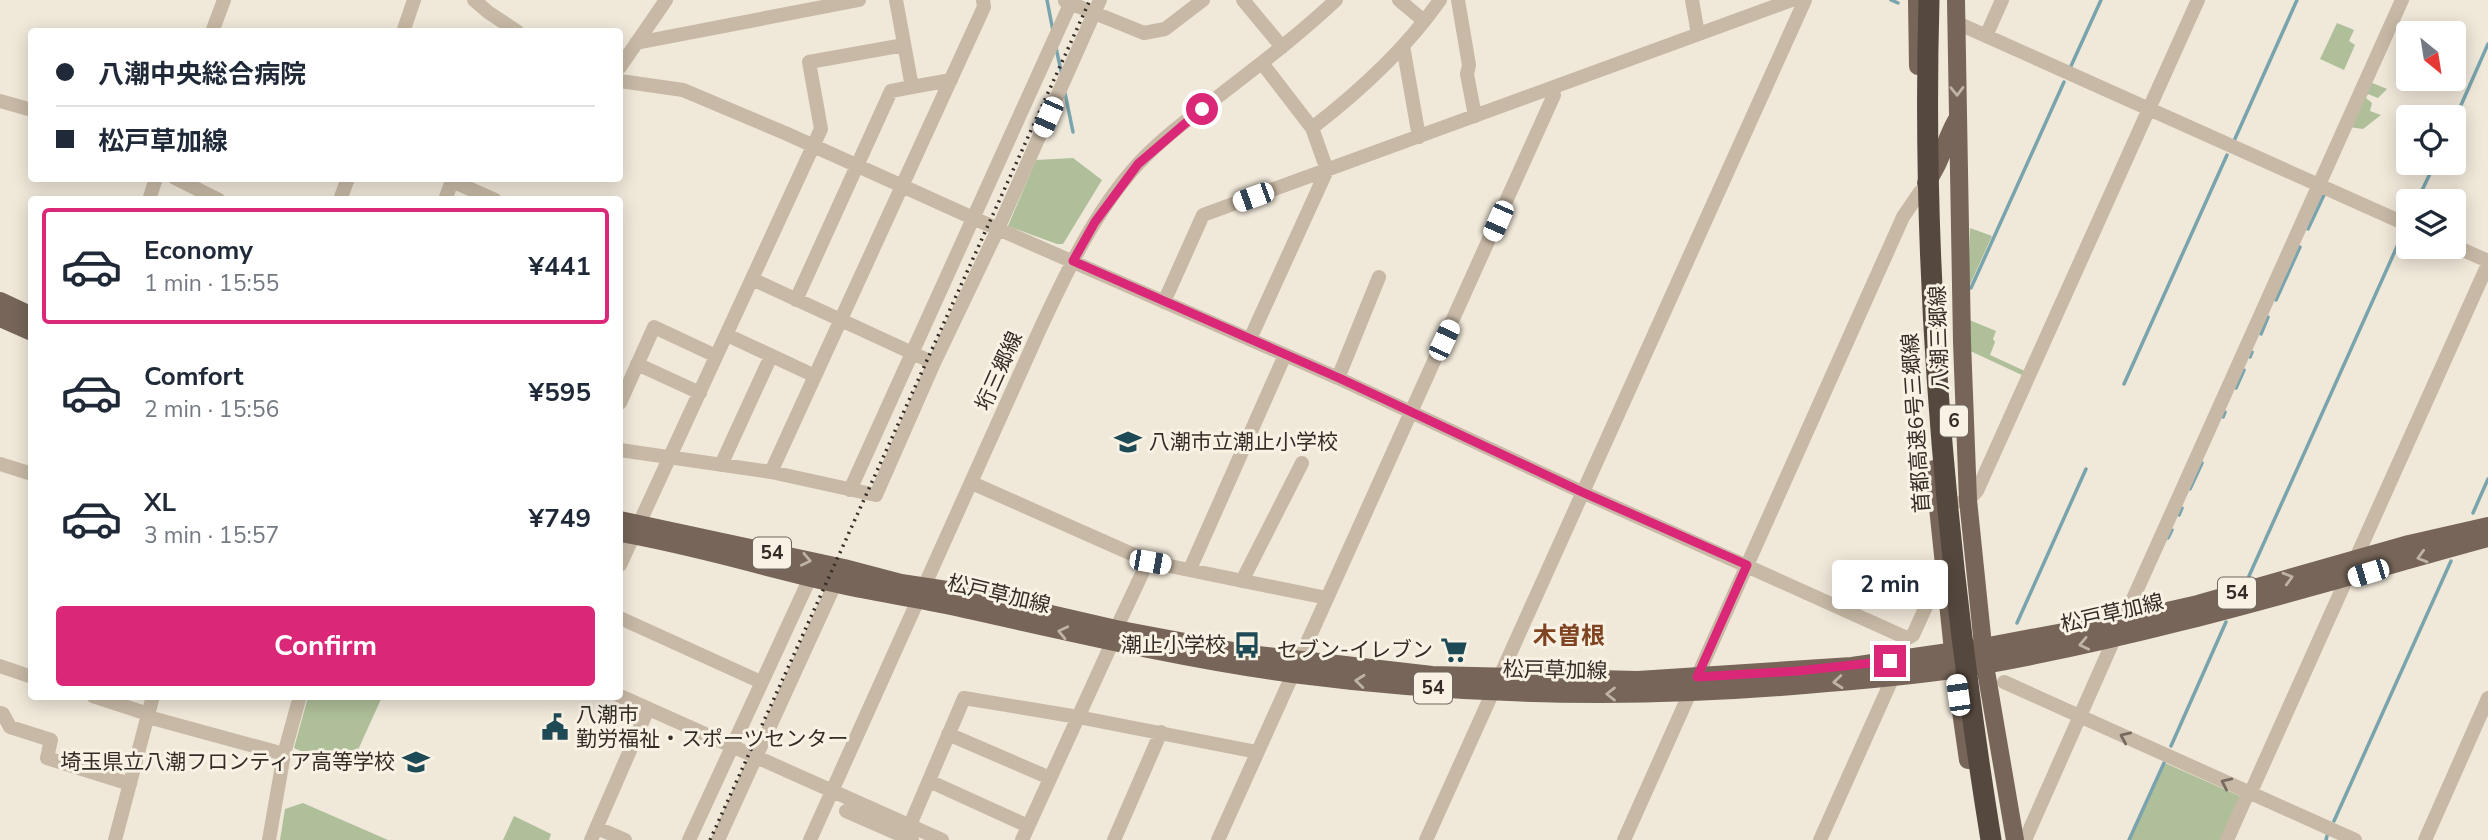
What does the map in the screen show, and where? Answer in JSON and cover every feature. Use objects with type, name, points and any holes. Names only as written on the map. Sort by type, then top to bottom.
[{"type":"highway","name":"首都高速6号三郷線","points":[[1929,0],[1929,235],[1939,414],[1959,619],[1990,840]]},
{"type":"highway","name":"首都高速6号三郷線","points":[[1942,0],[1942,171],[1950,374],[1976,643],[2005,840]]},
{"type":"main road","name":"八潮三郷線","points":[[1917,0],[1920,191],[1937,508],[1943,569],[1970,658],[2015,840]]},
{"type":"main road","name":"八潮三郷線","points":[[1956,0],[1962,342],[1968,500],[1961,555],[1971,636],[1977,814],[1981,840]]},
{"type":"main road","points":[[1920,191],[1937,169],[1944,143],[1957,117]]},
{"type":"main road","points":[[0,301],[28,314]]},
{"type":"main road","points":[[0,318],[28,330]]},
{"type":"main road","name":"松戸草加線","points":[[2119,629],[2354,560],[2488,526]]},
{"type":"main road","name":"松戸草加線","points":[[630,531],[835,584],[921,593],[1114,636],[1249,654],[1296,667],[1432,675],[1496,684],[1638,680],[1694,685],[1893,677],[1970,658],[2345,580],[2488,538]]},
{"type":"main road","name":"松戸草加線","points":[[630,531],[844,569],[901,583],[921,593]]},
{"type":"main road","name":"松戸草加線","points":[[1694,685],[1852,666],[1970,658]]},
{"type":"street","points":[[213,28],[223,0]]},
{"type":"street","points":[[404,28],[414,0]]},
{"type":"street","points":[[623,62],[666,0]]},
{"type":"street","points":[[636,43],[792,6],[859,0]]},
{"type":"street","points":[[896,0],[912,87]]},
{"type":"street","points":[[771,472],[984,7],[983,0]]},
{"type":"street","points":[[850,489],[1060,28],[1069,1],[1097,6],[1144,33],[1165,29],[1203,0]]},
{"type":"street","points":[[1243,0],[1282,47]]},
{"type":"street","name":"垳三郷線","points":[[810,840],[1073,261],[1095,222],[1138,164],[1182,124],[1282,47],[1336,0]]},
{"type":"street","points":[[1399,0],[1424,21]]},
{"type":"street","points":[[1312,128],[1352,96],[1403,46],[1440,0]]},
{"type":"street","points":[[1458,0],[1475,117]]},
{"type":"street","points":[[1692,0],[1698,34]]},
{"type":"street","points":[[1164,302],[1203,215],[1792,0]]},
{"type":"street","points":[[1426,840],[1805,0]]},
{"type":"street","points":[[1986,36],[2002,0]]},
{"type":"street","points":[[1937,508],[1968,500],[1977,491],[2198,0]]},
{"type":"street","points":[[2025,840],[2402,0]]},
{"type":"street","points":[[480,2],[511,28]]},
{"type":"street","points":[[623,450],[771,472],[876,495],[1097,6]]},
{"type":"street","points":[[1955,22],[2396,220]]},
{"type":"street","points":[[623,555],[630,531],[670,457],[821,129],[809,62],[904,45]]},
{"type":"street","points":[[1403,46],[1419,137]]},
{"type":"street","points":[[1250,339],[1327,170],[1312,128],[1262,63]]},
{"type":"street","points":[[796,300],[891,91],[951,80]]},
{"type":"street","points":[[623,81],[683,90],[1339,378],[1582,492],[1908,638],[1913,635],[1943,569]]},
{"type":"street","points":[[1218,840],[1554,95],[1551,88]]},
{"type":"street","points":[[0,101],[28,109]]},
{"type":"street","points":[[184,182],[211,196]]},
{"type":"street","points":[[457,182],[487,196]]},
{"type":"street","points":[[1624,840],[1903,217],[1920,191]]},
{"type":"street","points":[[2227,840],[2488,262],[2466,252]]},
{"type":"street","points":[[1339,378],[1379,277]]},
{"type":"street","points":[[752,279],[934,363]]},
{"type":"street","points":[[623,396],[654,327],[716,356]]},
{"type":"street","points":[[727,335],[815,376]]},
{"type":"street","points":[[1190,569],[1285,355]]},
{"type":"street","points":[[721,465],[771,356]]},
{"type":"street","points":[[638,363],[700,393]]},
{"type":"street","points":[[1242,581],[1302,463]]},
{"type":"street","points":[[0,464],[28,473]]},
{"type":"street","points":[[972,483],[1148,561],[1327,598]]},
{"type":"street","points":[[1022,840],[1148,561]]},
{"type":"street","points":[[689,840],[810,578]]},
{"type":"street","points":[[718,840],[835,584]]},
{"type":"street","points":[[623,619],[761,682]]},
{"type":"street","points":[[0,666],[28,676]]},
{"type":"street","points":[[1820,840],[1893,677]]},
{"type":"street","points":[[2004,682],[2356,840]]},
{"type":"street","points":[[623,697],[831,791],[911,833]]},
{"type":"street","points":[[911,833],[929,781],[964,698],[1161,732],[1257,752]]},
{"type":"street","points":[[2425,840],[2488,698]]},
{"type":"street","points":[[104,700],[148,716],[284,754]]},
{"type":"street","points":[[115,840],[152,700]]},
{"type":"street","points":[[269,840],[284,754],[299,700]]},
{"type":"street","points":[[625,840],[594,834],[648,709]]},
{"type":"street","points":[[0,713],[10,727],[51,740],[47,758],[130,784]]},
{"type":"street","points":[[1114,840],[1161,732]]},
{"type":"street","points":[[948,734],[1050,778]]},
{"type":"street","points":[[929,781],[1028,826]]},
{"type":"street","points":[[846,811],[911,833],[942,840]]},
{"type":"green space","points":[[2337,23],[2354,30],[2349,41],[2355,45],[2344,70],[2320,59]]},
{"type":"green space","points":[[2370,82],[2387,89],[2378,98],[2368,94],[2366,98],[2372,103],[2370,111],[2381,115],[2363,129],[2349,127]]},
{"type":"green space","points":[[1073,158],[1102,180],[1063,244],[1008,226],[1036,160]]},
{"type":"green space","points":[[1970,228],[1992,236],[1968,289]]},
{"type":"green space","points":[[1967,319],[1996,331],[1990,355],[2027,372],[2024,376],[1966,349]]},
{"type":"green space","points":[[307,700],[381,700],[348,772],[294,748]]},
{"type":"green space","points":[[2165,763],[2242,797],[2222,840],[2130,840]]},
{"type":"green space","points":[[303,803],[388,840],[280,840],[285,809]]},
{"type":"green space","points":[[514,816],[551,834],[549,840],[503,840]]},
{"type":"waterway","points":[[1047,0],[1053,31]]},
{"type":"waterway","points":[[1891,0],[1898,3]]},
{"type":"waterway","points":[[2071,66],[2101,0]]},
{"type":"waterway","points":[[2234,141],[2297,0]]},
{"type":"waterway","points":[[2461,105],[2488,44]]},
{"type":"waterway","points":[[1056,48],[1062,75]]},
{"type":"waterway","points":[[1971,288],[2064,82]]},
{"type":"waterway","points":[[1065,93],[1073,132]]},
{"type":"waterway","points":[[2124,384],[2227,155]]},
{"type":"waterway","points":[[2423,189],[2429,175]]},
{"type":"waterway","points":[[2308,229],[2324,195]]},
{"type":"waterway","points":[[2276,300],[2300,247]]},
{"type":"waterway","points":[[2249,576],[2396,249]]},
{"type":"waterway","points":[[2261,334],[2268,317]]},
{"type":"waterway","points":[[2250,357],[2252,352]]},
{"type":"waterway","points":[[2236,388],[2244,370]]},
{"type":"waterway","points":[[2223,417],[2225,412]]},
{"type":"waterway","points":[[2190,489],[2202,463]]},
{"type":"waterway","points":[[2017,623],[2086,469]]},
{"type":"waterway","points":[[2473,513],[2488,479]]},
{"type":"waterway","points":[[2179,515],[2182,508]]},
{"type":"waterway","points":[[2168,538],[2172,530]]},
{"type":"waterway","points":[[2334,821],[2451,561]]},
{"type":"waterway","points":[[2171,746],[2226,622]]},
{"type":"waterway","points":[[2129,840],[2164,763]]},
{"type":"waterway","points":[[2326,840],[2327,836]]},
{"type":"railway","points":[[710,840],[1090,0]]},
{"type":"place","name":"八潮市立潮止小学校","points":[[1128,442]]},
{"type":"place","name":"潮止小学校","points":[[1247,645]]},
{"type":"place","name":"セブン-イレブン","points":[[1454,650]]},
{"type":"place","name":"八潮市 勤労福祉・スポーツセンター","points":[[555,727]]},
{"type":"place","name":"埼玉県立八潮フロンティア高等学校","points":[[416,762]]},
{"type":"district","name":"木曽根","points":[[1569,636]]},
{"type":"route","points":[[1202,109],[1138,164],[1095,222],[1073,261],[1339,378],[1582,492],[1747,565],[1697,677],[1797,671],[1890,661]]}]
